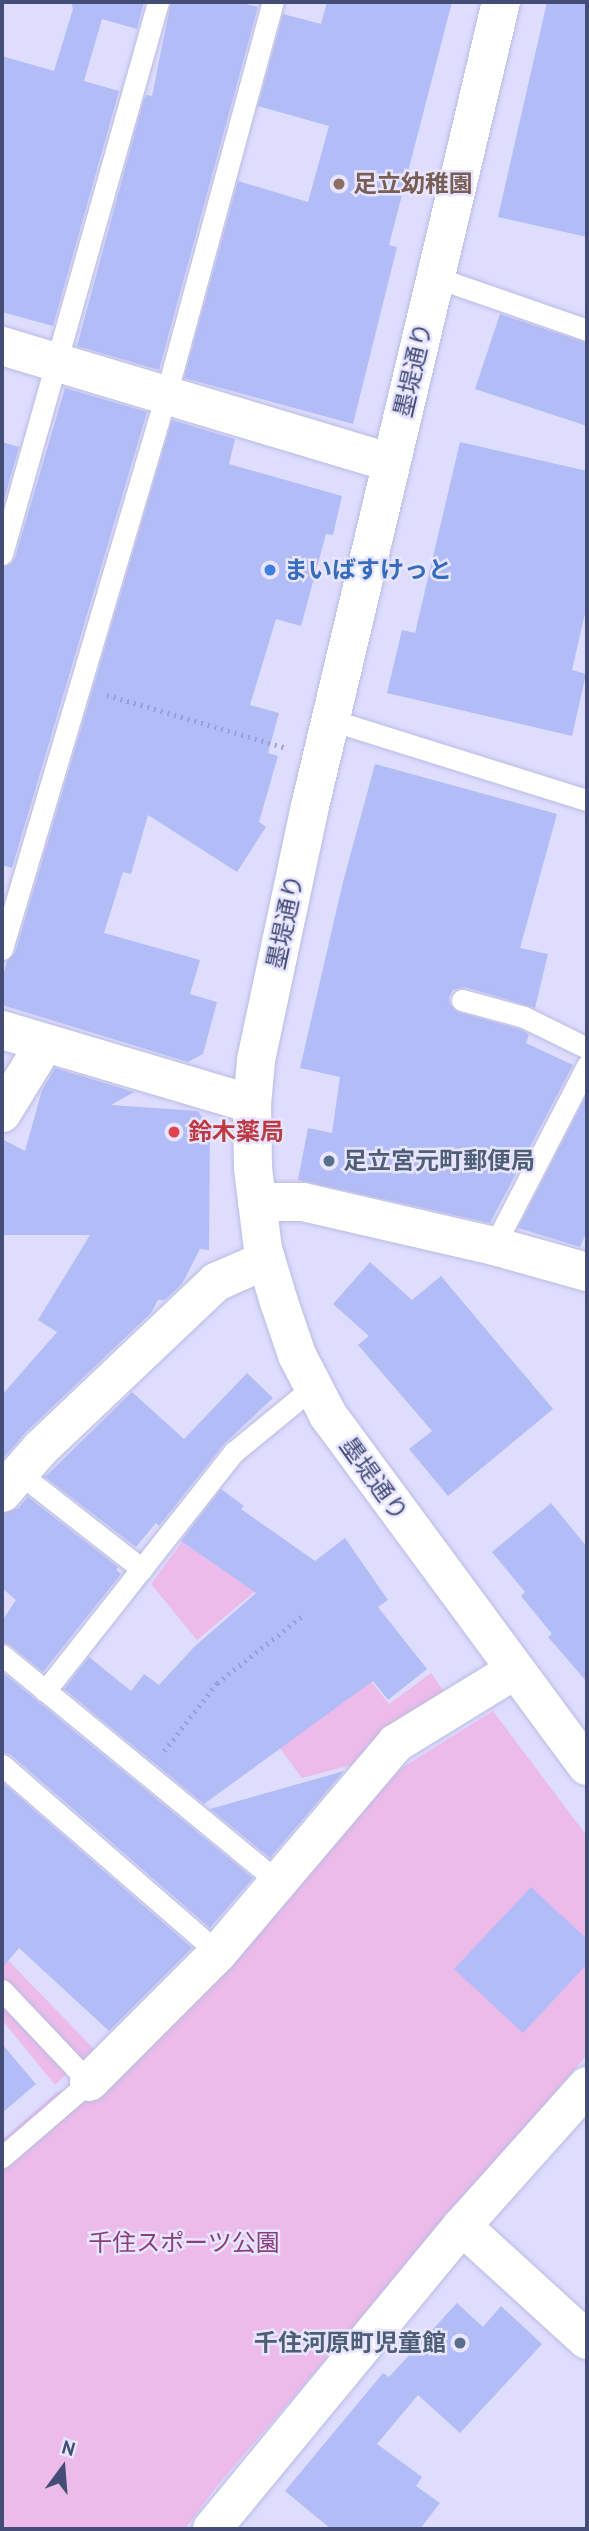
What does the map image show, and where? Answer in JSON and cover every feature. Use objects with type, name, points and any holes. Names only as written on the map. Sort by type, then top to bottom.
[{"type":"street","name":"墨堤通り","points":[[501,2],[321,758],[256,1061],[252,1104],[253,1168],[266,1260],[297,1354],[328,1415],[587,1766]]},
{"type":"street","points":[[2,346],[391,463]]},
{"type":"street","points":[[2,1030],[252,1104]]},
{"type":"street","points":[[2,1113],[45,1042]]},
{"type":"street","points":[[257,1202],[303,1202],[494,1246],[587,1272]]},
{"type":"street","points":[[11,1483],[40,1449],[216,1282],[266,1260]]},
{"type":"street","points":[[89,2082],[218,1953],[396,1743],[515,1670]]},
{"type":"street","points":[[212,2529],[461,2226],[587,2086]]},
{"type":"street","points":[[461,2226],[587,2340]]},
{"type":"lane","points":[[2,554],[158,2]]},
{"type":"lane","points":[[2,949],[166,395],[273,2]]},
{"type":"lane","points":[[435,277],[587,330]]},
{"type":"lane","points":[[331,720],[587,800]]},
{"type":"lane","points":[[462,1000],[524,1017],[587,1048]]},
{"type":"lane","points":[[494,1246],[587,1066]]},
{"type":"lane","points":[[46,1691],[234,1452],[313,1387]]},
{"type":"lane","points":[[11,1483],[142,1569]]},
{"type":"lane","points":[[2,1655],[278,1882]]},
{"type":"lane","points":[[2,1765],[218,1953]]},
{"type":"lane","points":[[2,1990],[89,2082],[2,2157]]},
{"type":"path","points":[[79,686],[321,758]]},
{"type":"path","points":[[146,1774],[216,1683],[302,1617]]},
{"type":"green space","points":[[182,1542],[220,1568],[263,1585],[197,1640],[151,1584]]},
{"type":"green space","points":[[339,1641],[389,1704],[431,1673],[450,1700],[363,1762],[302,1778],[227,1677]]},
{"type":"green space","name":"千住スポーツ公園","points":[[493,1711],[587,1836],[587,2055],[217,2486],[185,2529],[2,2529],[2,2140],[56,2093],[113,2074],[403,1767]]},
{"type":"green space","points":[[2,1954],[94,2049],[55,2085],[2,2020]]},
{"type":"building","points":[[71,2],[144,2],[137,29],[102,19],[84,81],[119,91],[53,326],[2,312],[2,56],[54,71],[73,9]]},
{"type":"building","points":[[171,2],[238,2],[258,7],[159,370],[77,346],[144,99],[147,95],[152,96]]},
{"type":"building","points":[[327,2],[452,2],[389,245],[397,247],[353,424],[184,378],[238,181],[308,202],[329,126],[258,106],[283,14],[321,24]]},
{"type":"building","points":[[547,2],[587,2],[587,237],[498,217]]},
{"type":"building","points":[[500,314],[587,343],[587,426],[475,389]]},
{"type":"building","points":[[65,388],[147,412],[12,868],[2,865],[2,567],[11,564],[15,558]]},
{"type":"building","points":[[172,420],[235,439],[229,464],[342,496],[333,535],[326,534],[301,626],[276,619],[250,705],[279,713],[268,753],[278,756],[259,822],[266,827],[237,872],[148,815],[131,874],[123,872],[104,933],[200,960],[190,994],[217,1002],[203,1054],[188,1062],[2,1005],[2,980],[7,961],[15,953]]},
{"type":"building","points":[[2,442],[19,447],[2,507]]},
{"type":"building","points":[[460,442],[587,471],[587,605],[572,670],[586,674],[572,736],[387,693],[402,630],[415,633]]},
{"type":"building","points":[[375,764],[557,814],[520,948],[548,954],[535,1008],[465,987],[453,990],[449,997],[450,1004],[458,1012],[519,1029],[529,1034],[526,1043],[573,1065],[490,1223],[298,1180],[308,1128],[332,1133],[340,1077],[300,1068],[343,882]]},
{"type":"building","points":[[55,1068],[134,1092],[111,1105],[198,1111],[210,1129],[209,1250],[200,1249],[182,1284],[165,1300],[158,1300],[151,1313],[25,1433],[2,1460],[2,1395],[57,1332],[38,1320],[90,1235],[2,1235],[2,1139],[25,1151],[42,1090]]},
{"type":"building","points":[[587,1094],[587,1231],[580,1247],[518,1228]]},
{"type":"building","points":[[370,1262],[412,1300],[441,1276],[553,1409],[448,1496],[409,1449],[432,1431],[358,1345],[369,1336],[333,1304]]},
{"type":"building","points":[[247,1373],[273,1398],[224,1444],[159,1526],[156,1523],[136,1547],[45,1477],[132,1392],[184,1439]]},
{"type":"building","points":[[221,1489],[244,1506],[241,1509],[315,1561],[345,1538],[388,1600],[378,1607],[427,1669],[388,1700],[373,1681],[204,1804],[64,1689],[89,1657],[131,1691],[144,1674],[159,1685],[194,1647],[256,1593],[181,1541]]},
{"type":"building","points":[[28,1497],[118,1567],[116,1570],[121,1574],[43,1672],[10,1645],[2,1642],[2,1621],[16,1600],[2,1588],[2,1514],[18,1508]]},
{"type":"building","points":[[551,1503],[587,1547],[587,1682],[548,1637],[552,1634],[521,1596],[525,1592],[492,1552]]},
{"type":"building","points":[[2,1672],[253,1878],[210,1928],[11,1755],[2,1752]]},
{"type":"building","points":[[344,1771],[270,1858],[210,1809]]},
{"type":"building","points":[[2,1782],[192,1948],[109,2031],[19,1948],[2,1968]]},
{"type":"building","points":[[531,1887],[587,1939],[587,1964],[523,2033],[454,1969]]},
{"type":"building","points":[[2,2044],[36,2084],[2,2113]]},
{"type":"building","points":[[457,2303],[483,2327],[501,2306],[542,2344],[460,2433],[418,2395],[377,2444],[422,2477],[416,2486],[440,2503],[420,2529],[331,2529],[285,2491],[383,2373],[389,2377]]},
{"type":"place","name":"足立幼稚園","points":[[339,184]]},
{"type":"place","name":"まいばすけっと","points":[[270,570]]},
{"type":"place","name":"鈴木薬局","points":[[174,1132]]},
{"type":"place","name":"足立宮元町郵便局","points":[[329,1161]]},
{"type":"place","name":"千住河原町児童館","points":[[460,2343]]}]
